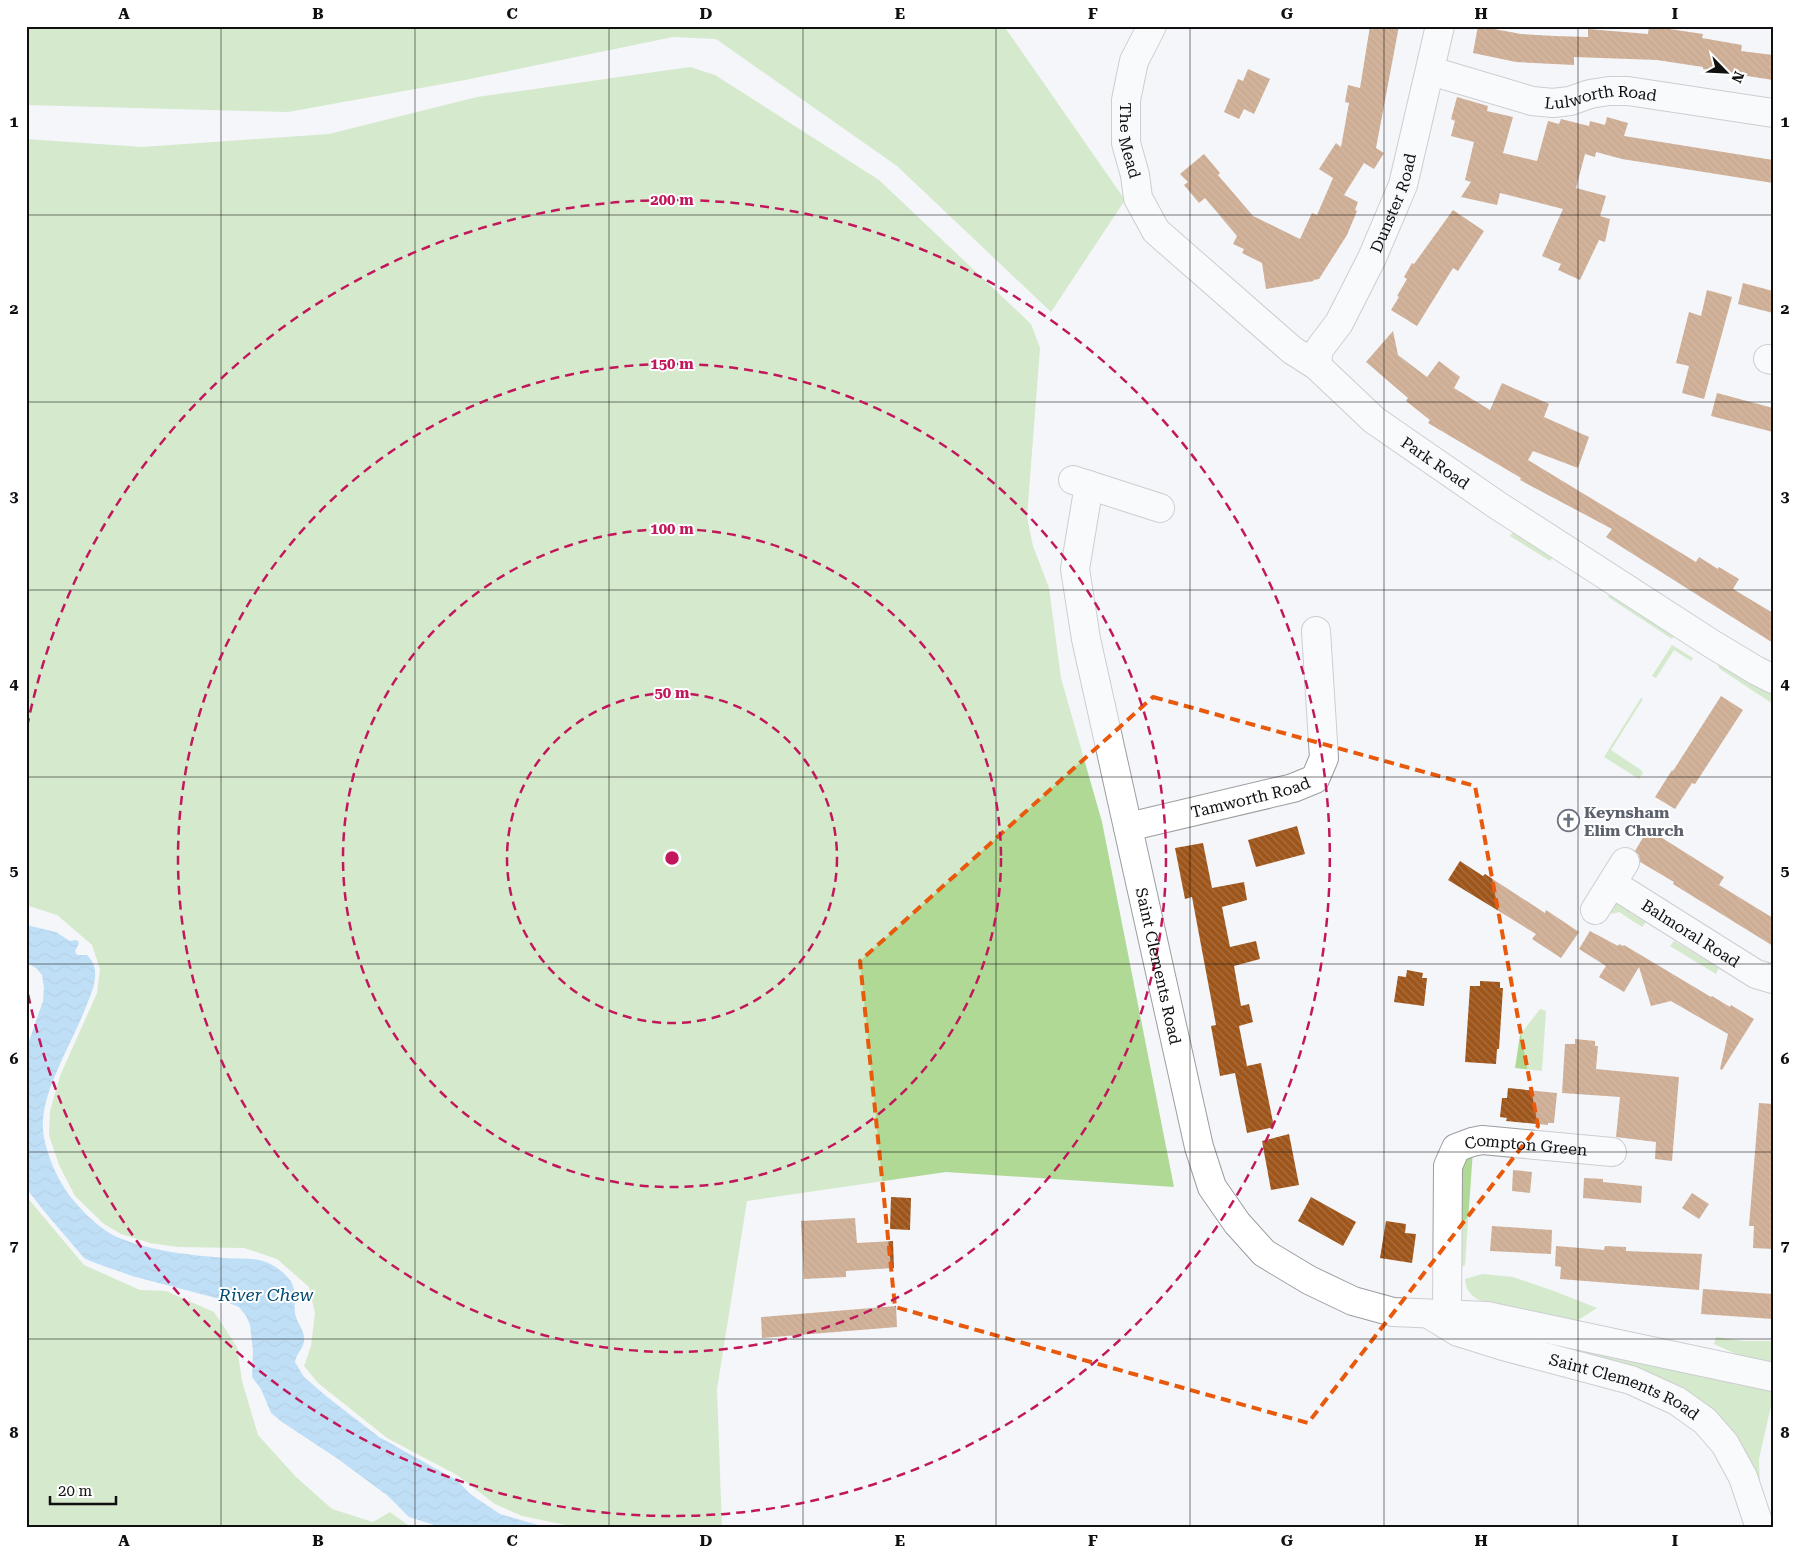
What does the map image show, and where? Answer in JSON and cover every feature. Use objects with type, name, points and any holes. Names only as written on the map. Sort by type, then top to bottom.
[{"type":"street","name":"The Mead","points":[[1138,198],[1135,175],[1126,143],[1126,100],[1134,61],[1152,26]]},
{"type":"street","name":"Dunster Road","points":[[1317,366],[1320,348],[1339,323],[1368,267],[1403,185],[1440,26]]},
{"type":"street","name":"Lulworth Road","points":[[1430,71],[1539,102],[1570,101],[1590,94],[1628,91],[1773,113]]},
{"type":"street","name":"Park Road","points":[[1138,198],[1156,231],[1292,350],[1317,366],[1374,420],[1497,505],[1712,644],[1757,672],[1773,678]]},
{"type":"street","name":"Saint Clements Road","points":[[1160,508],[1081,483],[1076,569],[1086,639],[1198,1147],[1212,1187],[1237,1223],[1264,1253],[1309,1280],[1353,1301],[1393,1312],[1487,1316],[1773,1377]]},
{"type":"street","name":"Tamworth Road","points":[[1128,827],[1293,788],[1315,779],[1324,758],[1316,631]]},
{"type":"street","name":"Balmoral Road","points":[[1595,910],[1619,873],[1756,974],[1773,979]]},
{"type":"street","name":"Compton Green","points":[[1438,1314],[1448,1166],[1456,1148],[1482,1140],[1612,1152]]},
{"type":"street","name":"Saint Clements Road","points":[[1438,1314],[1458,1332],[1630,1380],[1677,1401],[1705,1420],[1724,1444],[1743,1477],[1760,1528]]},
{"type":"highlighted area","points":[[1153,697],[1475,786],[1538,1126],[1308,1423],[895,1307],[860,961]]},
{"type":"green space","points":[[26,26],[1004,26],[1125,200],[1051,312],[897,166],[716,39],[673,37],[465,80],[288,112],[26,105]]},
{"type":"green space","points":[[690,67],[715,75],[879,180],[1031,324],[1040,348],[1027,517],[1033,546],[1049,588],[1061,678],[1102,822],[1174,1187],[946,1172],[747,1201],[717,1389],[722,1528],[581,1528],[522,1516],[495,1504],[457,1475],[387,1438],[318,1383],[304,1366],[311,1346],[315,1313],[309,1287],[277,1259],[244,1248],[178,1247],[150,1243],[121,1234],[104,1224],[75,1196],[59,1165],[49,1135],[50,1111],[60,1076],[97,993],[100,969],[92,945],[57,915],[26,905],[26,139],[142,147],[329,134],[477,97]]},
{"type":"green space","points":[[1515,530],[1554,555],[1550,561],[1510,536]]},
{"type":"green space","points":[[1612,591],[1676,632],[1672,639],[1608,597]]},
{"type":"green space","points":[[1672,645],[1693,658],[1691,661],[1674,650],[1656,678],[1652,676]]},
{"type":"green space","points":[[1721,662],[1773,691],[1773,704],[1720,669],[1718,666]]},
{"type":"green space","points":[[1641,698],[1643,699],[1611,750],[1641,770],[1643,773],[1639,779],[1604,757]]},
{"type":"green space","points":[[1629,902],[1630,913],[1646,922],[1642,927],[1619,912],[1612,914],[1609,904]]},
{"type":"green space","points":[[1674,941],[1719,968],[1716,974],[1670,946]]},
{"type":"green space","points":[[1540,1009],[1546,1011],[1542,1071],[1515,1068],[1520,1035]]},
{"type":"green space","points":[[1473,1150],[1465,1265],[1455,1270],[1454,1175]]},
{"type":"green space","points":[[26,1196],[84,1265],[140,1290],[166,1291],[214,1312],[237,1347],[242,1381],[258,1435],[296,1477],[332,1509],[373,1522],[390,1512],[409,1526],[416,1528],[26,1528]]},
{"type":"green space","points":[[1482,1274],[1513,1277],[1597,1308],[1575,1322],[1491,1305],[1473,1296],[1466,1286],[1465,1279]]},
{"type":"green space","points":[[1477,1323],[1773,1390],[1759,1459],[1760,1488],[1727,1431]]},
{"type":"green space","points":[[1716,1337],[1743,1341],[1773,1341],[1771,1366],[1760,1365],[1714,1344]]},
{"type":"water","name":"River Chew","points":[[26,925],[56,932],[70,941],[77,940],[79,943],[75,951],[77,955],[87,955],[94,967],[95,980],[92,992],[54,1077],[43,1121],[45,1141],[52,1163],[62,1184],[74,1201],[99,1226],[111,1234],[130,1242],[184,1254],[259,1260],[276,1267],[284,1273],[293,1285],[295,1313],[304,1338],[303,1345],[295,1362],[304,1377],[379,1437],[458,1481],[470,1494],[500,1514],[548,1528],[444,1528],[409,1517],[388,1496],[271,1413],[261,1389],[252,1377],[253,1351],[250,1325],[239,1307],[216,1298],[132,1276],[84,1258],[26,1188],[26,1050],[43,1001],[44,988],[42,975],[37,969],[26,962]]},
{"type":"building","points":[[1370,26],[1399,26],[1376,148],[1384,153],[1374,169],[1364,163],[1344,195],[1358,202],[1355,210],[1357,211],[1347,235],[1319,279],[1266,289],[1262,263],[1242,253],[1244,249],[1233,244],[1237,236],[1205,198],[1199,203],[1184,185],[1188,182],[1180,174],[1204,154],[1220,173],[1218,175],[1253,216],[1300,239],[1312,213],[1317,215],[1333,178],[1319,169],[1336,143],[1341,147],[1349,103],[1345,102],[1348,85],[1360,88]]},
{"type":"building","points":[[1478,26],[1521,34],[1554,36],[1588,37],[1588,29],[1648,34],[1649,26],[1703,34],[1702,38],[1742,45],[1741,51],[1773,55],[1773,80],[1657,60],[1574,57],[1574,65],[1516,62],[1473,53]]},
{"type":"building","points":[[1248,69],[1270,79],[1254,114],[1244,109],[1239,119],[1224,112],[1238,79],[1243,81]]},
{"type":"building","points":[[1457,97],[1488,106],[1487,111],[1513,117],[1503,153],[1537,161],[1548,121],[1559,124],[1561,119],[1589,126],[1590,121],[1605,125],[1607,117],[1628,123],[1624,136],[1773,160],[1773,183],[1622,159],[1596,152],[1595,157],[1585,154],[1576,188],[1606,196],[1600,216],[1610,219],[1605,242],[1599,240],[1580,280],[1558,270],[1561,264],[1542,256],[1563,209],[1500,193],[1497,205],[1461,197],[1471,182],[1465,180],[1474,142],[1451,136],[1455,121],[1451,119]]},
{"type":"building","points":[[1453,210],[1484,231],[1458,271],[1453,268],[1417,326],[1391,310],[1399,297],[1397,296],[1407,279],[1404,277],[1412,263],[1414,264]]},
{"type":"building","points":[[1743,283],[1773,291],[1773,313],[1738,304]]},
{"type":"building","points":[[1707,290],[1732,297],[1704,399],[1682,393],[1689,366],[1676,363],[1689,312],[1701,316]]},
{"type":"building","points":[[1393,331],[1398,355],[1427,377],[1439,361],[1460,377],[1454,388],[1490,410],[1502,383],[1549,404],[1544,417],[1589,437],[1578,468],[1533,451],[1528,460],[1696,562],[1699,557],[1739,579],[1733,589],[1773,613],[1773,643],[1606,537],[1612,529],[1520,480],[1521,478],[1428,423],[1430,420],[1406,401],[1408,398],[1366,362]]},
{"type":"building","points":[[1717,393],[1773,408],[1773,432],[1711,416]]},
{"type":"building","points":[[1721,696],[1743,710],[1695,784],[1692,783],[1675,809],[1655,797]]},
{"type":"building","points":[[1297,826],[1305,854],[1256,867],[1248,840]]},
{"type":"building","points":[[1648,829],[1724,877],[1719,885],[1773,918],[1773,946],[1640,862],[1639,855],[1635,851]]},
{"type":"building","points":[[1203,843],[1212,888],[1244,882],[1247,900],[1222,907],[1230,947],[1256,941],[1260,959],[1234,966],[1241,1006],[1249,1004],[1253,1022],[1239,1026],[1247,1066],[1261,1063],[1274,1127],[1247,1133],[1235,1073],[1220,1076],[1211,1026],[1216,1025],[1192,897],[1185,899],[1175,848]]},
{"type":"building","points":[[1460,861],[1483,876],[1485,874],[1545,913],[1546,910],[1579,932],[1561,958],[1532,939],[1536,934],[1448,880]]},
{"type":"building","points":[[1590,931],[1618,946],[1619,944],[1624,945],[1711,997],[1730,1007],[1731,1005],[1754,1019],[1722,1070],[1720,1069],[1728,1034],[1671,1001],[1651,1006],[1639,967],[1624,992],[1599,977],[1606,966],[1579,949]]},
{"type":"building","points":[[1407,970],[1423,973],[1422,978],[1427,978],[1424,1006],[1394,1002],[1398,976],[1406,977]]},
{"type":"building","points":[[1480,981],[1500,982],[1500,988],[1503,988],[1499,1049],[1497,1049],[1496,1064],[1465,1062],[1470,986],[1480,986]]},
{"type":"building","points":[[1575,1039],[1595,1041],[1595,1046],[1598,1046],[1596,1069],[1679,1077],[1672,1161],[1655,1159],[1656,1142],[1616,1137],[1620,1097],[1562,1093],[1565,1044],[1575,1044]]},
{"type":"building","points":[[1508,1088],[1557,1093],[1554,1123],[1548,1123],[1548,1125],[1506,1121],[1507,1118],[1500,1117],[1502,1098],[1507,1098]]},
{"type":"building","points":[[1759,1103],[1773,1104],[1773,1249],[1753,1248],[1754,1226],[1749,1226]]},
{"type":"building","points":[[1289,1134],[1299,1185],[1271,1190],[1262,1141]]},
{"type":"building","points":[[1513,1170],[1532,1172],[1530,1193],[1512,1191]]},
{"type":"building","points":[[1584,1178],[1603,1179],[1603,1182],[1642,1186],[1641,1203],[1583,1198]]},
{"type":"building","points":[[1692,1193],[1709,1204],[1699,1219],[1682,1208]]},
{"type":"building","points":[[891,1197],[911,1198],[910,1230],[890,1229]]},
{"type":"building","points":[[1311,1197],[1356,1222],[1343,1246],[1298,1221]]},
{"type":"building","points":[[855,1218],[857,1243],[893,1241],[894,1268],[846,1271],[846,1277],[804,1279],[801,1221]]},
{"type":"building","points":[[1386,1221],[1406,1224],[1405,1233],[1416,1234],[1412,1263],[1380,1258]]},
{"type":"building","points":[[1492,1226],[1552,1230],[1551,1254],[1490,1251]]},
{"type":"building","points":[[1556,1246],[1604,1250],[1605,1246],[1626,1247],[1626,1251],[1702,1254],[1699,1290],[1560,1279],[1561,1267],[1555,1266]]},
{"type":"building","points":[[1703,1289],[1773,1294],[1773,1319],[1701,1314]]},
{"type":"building","points":[[896,1306],[897,1327],[762,1338],[761,1317]]},
{"type":"place","name":"Keynsham Elim Church","points":[[1568,821]]}]
